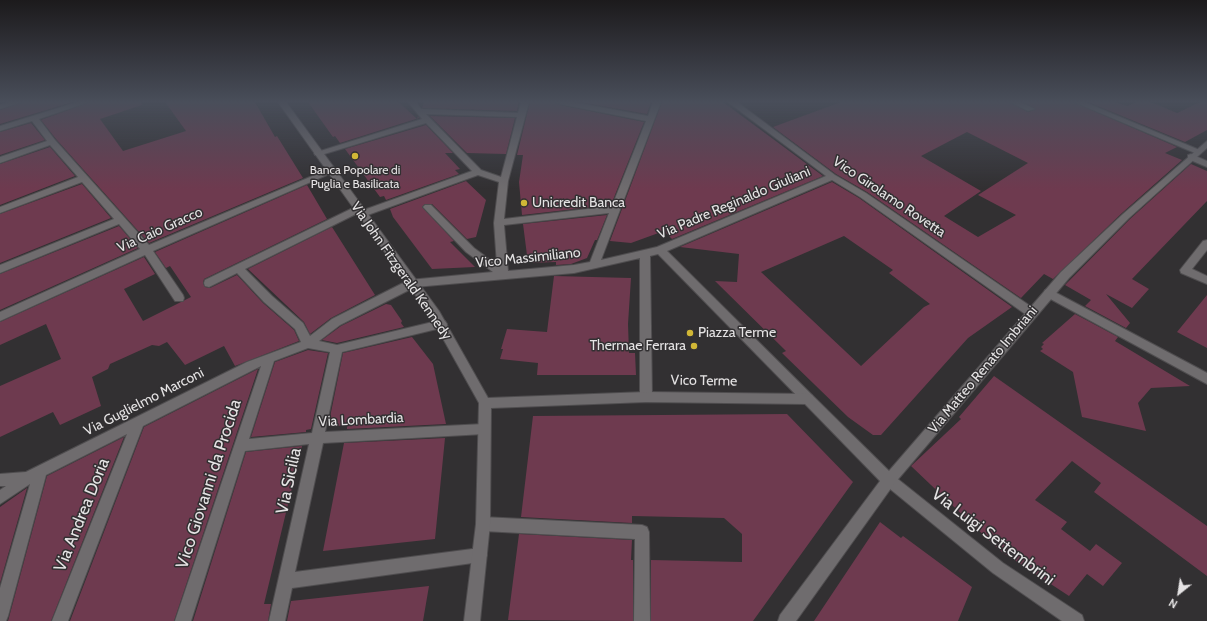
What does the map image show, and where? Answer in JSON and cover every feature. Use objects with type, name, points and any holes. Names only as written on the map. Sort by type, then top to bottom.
[{"type":"street","points":[[44,131],[147,250],[179,298]]},
{"type":"street","name":"Via John Fitzgerald Kennedy","points":[[302,131],[441,324],[485,403]]},
{"type":"street","points":[[318,153],[391,131]]},
{"type":"street","points":[[439,131],[478,172],[504,181]]},
{"type":"street","points":[[503,275],[499,223],[504,181],[517,131]]},
{"type":"street","points":[[594,264],[646,131]]},
{"type":"street","name":"Vico Girolamo Rovetta","points":[[771,131],[832,177],[863,195],[1032,313]]},
{"type":"street","points":[[1154,131],[1202,149],[1207,164]]},
{"type":"street","points":[[0,160],[52,142]]},
{"type":"street","name":"Via Matteo Renato Imbriani","points":[[786,621],[889,480],[1049,293],[1065,275],[1115,227],[1202,149]]},
{"type":"street","name":"Via Caio Gracco","points":[[0,317],[147,250],[332,171]]},
{"type":"street","points":[[209,283],[360,211],[478,172]]},
{"type":"street","name":"Via Padre Reginaldo Giuliani","points":[[645,253],[660,250],[832,177]]},
{"type":"street","points":[[0,210],[85,178]]},
{"type":"street","points":[[428,207],[470,250],[503,275]]},
{"type":"street","points":[[499,223],[616,210]]},
{"type":"street","points":[[0,269],[120,220]]},
{"type":"street","points":[[1207,244],[1186,270],[1207,280]]},
{"type":"street","points":[[660,250],[889,480]]},
{"type":"street","points":[[645,253],[646,397]]},
{"type":"street","name":"Vico Massimiliano","points":[[412,283],[574,269],[645,253]]},
{"type":"street","points":[[238,268],[268,299],[300,326],[308,344]]},
{"type":"street","name":"Via Guglielmo Marconi","points":[[0,498],[34,475],[251,365],[308,344],[336,322],[412,283]]},
{"type":"street","points":[[1049,293],[1207,379]]},
{"type":"street","name":"Via Guglielmo Marconi","points":[[308,344],[337,349],[441,324]]},
{"type":"street","name":"Via Sicilia","points":[[277,621],[316,438],[337,349]]},
{"type":"street","name":"Vico Giovanni da Procida","points":[[183,621],[269,358]]},
{"type":"street","name":"Vico Terme","points":[[485,403],[646,397],[808,398]]},
{"type":"street","points":[[472,621],[483,524],[485,403]]},
{"type":"street","name":"Via Andrea Doria","points":[[60,621],[138,422]]},
{"type":"street","name":"Via Lombardia","points":[[240,446],[316,438],[484,429]]},
{"type":"street","points":[[0,480],[34,475],[0,616]]},
{"type":"street","name":"Via Luigi Settembrini","points":[[889,480],[998,568],[1076,621]]},
{"type":"street","points":[[483,524],[642,532],[642,621]]},
{"type":"street","points":[[286,581],[480,554]]},
{"type":"building","points":[[38,131],[45,140],[0,155],[0,132]]},
{"type":"building","points":[[50,131],[109,131],[123,151],[186,131],[272,131],[275,137],[277,136],[303,178],[149,243]]},
{"type":"building","points":[[329,131],[379,131],[340,143],[335,136],[333,137]]},
{"type":"building","points":[[406,131],[432,131],[453,153],[445,153],[460,169],[455,170],[459,174],[386,200],[384,196],[380,197],[345,149]]},
{"type":"building","points":[[445,131],[512,131],[506,154],[467,153]]},
{"type":"building","points":[[523,131],[640,131],[611,205],[522,215],[519,182],[523,155],[517,155]]},
{"type":"building","points":[[651,131],[762,131],[823,176],[672,239],[664,231],[631,243],[610,241]]},
{"type":"building","points":[[778,131],[1140,131],[1177,147],[1165,153],[1182,160],[1122,213],[1053,279],[1044,274],[1021,298],[867,192],[836,174]],"holes":[[[967,132],[1028,163],[978,195],[1016,215],[978,237],[944,216],[981,191],[921,156]]]},
{"type":"building","points":[[1158,131],[1205,131],[1185,142]]},
{"type":"building","points":[[50,147],[75,176],[0,205],[0,164]]},
{"type":"building","points":[[1191,164],[1207,171],[1207,201],[1132,279],[1149,289],[1132,308],[1106,294],[1130,323],[1126,328],[1085,306],[1091,300],[1065,285],[1130,219]]},
{"type":"building","points":[[466,181],[486,200],[476,237],[467,239],[432,204],[425,204],[422,207],[454,241],[450,242],[475,267],[432,269],[393,217],[390,209]]},
{"type":"building","points":[[832,182],[859,198],[1012,307],[968,338],[881,435],[873,435],[848,417],[782,353],[786,351],[715,281],[737,282],[739,254],[680,247]],"holes":[[[844,236],[893,270],[889,273],[930,304],[924,307],[861,366],[761,272]]]},
{"type":"building","points":[[82,184],[111,218],[0,263],[0,214]]},
{"type":"building","points":[[307,185],[327,219],[204,279],[203,283],[205,287],[210,288],[237,275],[263,303],[294,330],[299,341],[235,366],[224,346],[185,365],[167,342],[159,346],[152,345],[110,364],[108,369],[92,377],[101,406],[60,425],[53,412],[0,437],[0,386],[61,359],[46,324],[0,345],[0,322],[144,257],[155,274],[124,289],[143,321],[191,297],[170,266],[166,268],[155,252]]},
{"type":"building","points":[[607,215],[597,240],[595,240],[587,258],[571,264],[556,265],[556,262],[528,263],[523,224]]},
{"type":"building","points":[[119,226],[138,248],[0,310],[0,274]]},
{"type":"building","points":[[332,227],[375,295],[331,318],[310,334],[304,322],[248,269]]},
{"type":"building","points":[[554,276],[631,278],[628,324],[629,353],[635,353],[636,375],[537,375],[538,363],[500,359],[503,349],[501,349],[507,329],[547,332]]},
{"type":"building","points":[[1207,295],[1207,348],[1177,332]]},
{"type":"building","points":[[386,304],[391,305],[402,321],[401,323],[404,327],[337,343],[322,340],[341,326]]},
{"type":"building","points":[[1075,314],[1118,337],[1115,341],[1190,386],[1151,388],[1138,403],[1146,431],[1082,417],[1073,372],[1040,351],[1043,349],[1041,347],[1044,344],[1042,343]]},
{"type":"building","points":[[412,337],[433,364],[446,424],[347,429],[347,425],[328,427],[343,353]]},
{"type":"building","points":[[308,350],[328,353],[311,429],[306,430],[306,432],[251,437],[275,362]]},
{"type":"building","points":[[258,369],[174,621],[70,621],[144,427]]},
{"type":"building","points":[[994,376],[1207,526],[1207,576],[1094,492],[1101,483],[1072,461],[1035,500],[1067,522],[1061,529],[1090,551],[1096,544],[1122,563],[1103,586],[1087,574],[1069,596],[1002,552],[992,543],[911,466],[961,419],[959,417]]},
{"type":"building","points":[[787,414],[853,482],[753,621],[651,621],[651,560],[742,562],[742,534],[724,518],[632,516],[632,523],[521,517],[533,416]]},
{"type":"building","points":[[124,437],[51,621],[8,621],[47,476]]},
{"type":"building","points":[[445,438],[435,539],[323,551],[344,443]]},
{"type":"building","points":[[302,446],[264,604],[271,604],[268,621],[193,621],[246,452]]},
{"type":"building","points":[[27,488],[0,583],[0,507]]},
{"type":"building","points":[[880,522],[901,538],[903,536],[972,587],[958,621],[814,621]]},
{"type":"building","points":[[519,534],[632,540],[631,560],[633,560],[633,621],[508,620]]},
{"type":"building","points":[[429,586],[423,621],[287,621],[291,601]]},
{"type":"place","name":"Banca Popolare di Puglia e Basilicata","points":[[355,156]]},
{"type":"place","name":"Unicredit Banca","points":[[524,203]]},
{"type":"place","name":"Piazza Terme","points":[[690,333]]},
{"type":"place","name":"Thermae Ferrara","points":[[694,346]]}]
